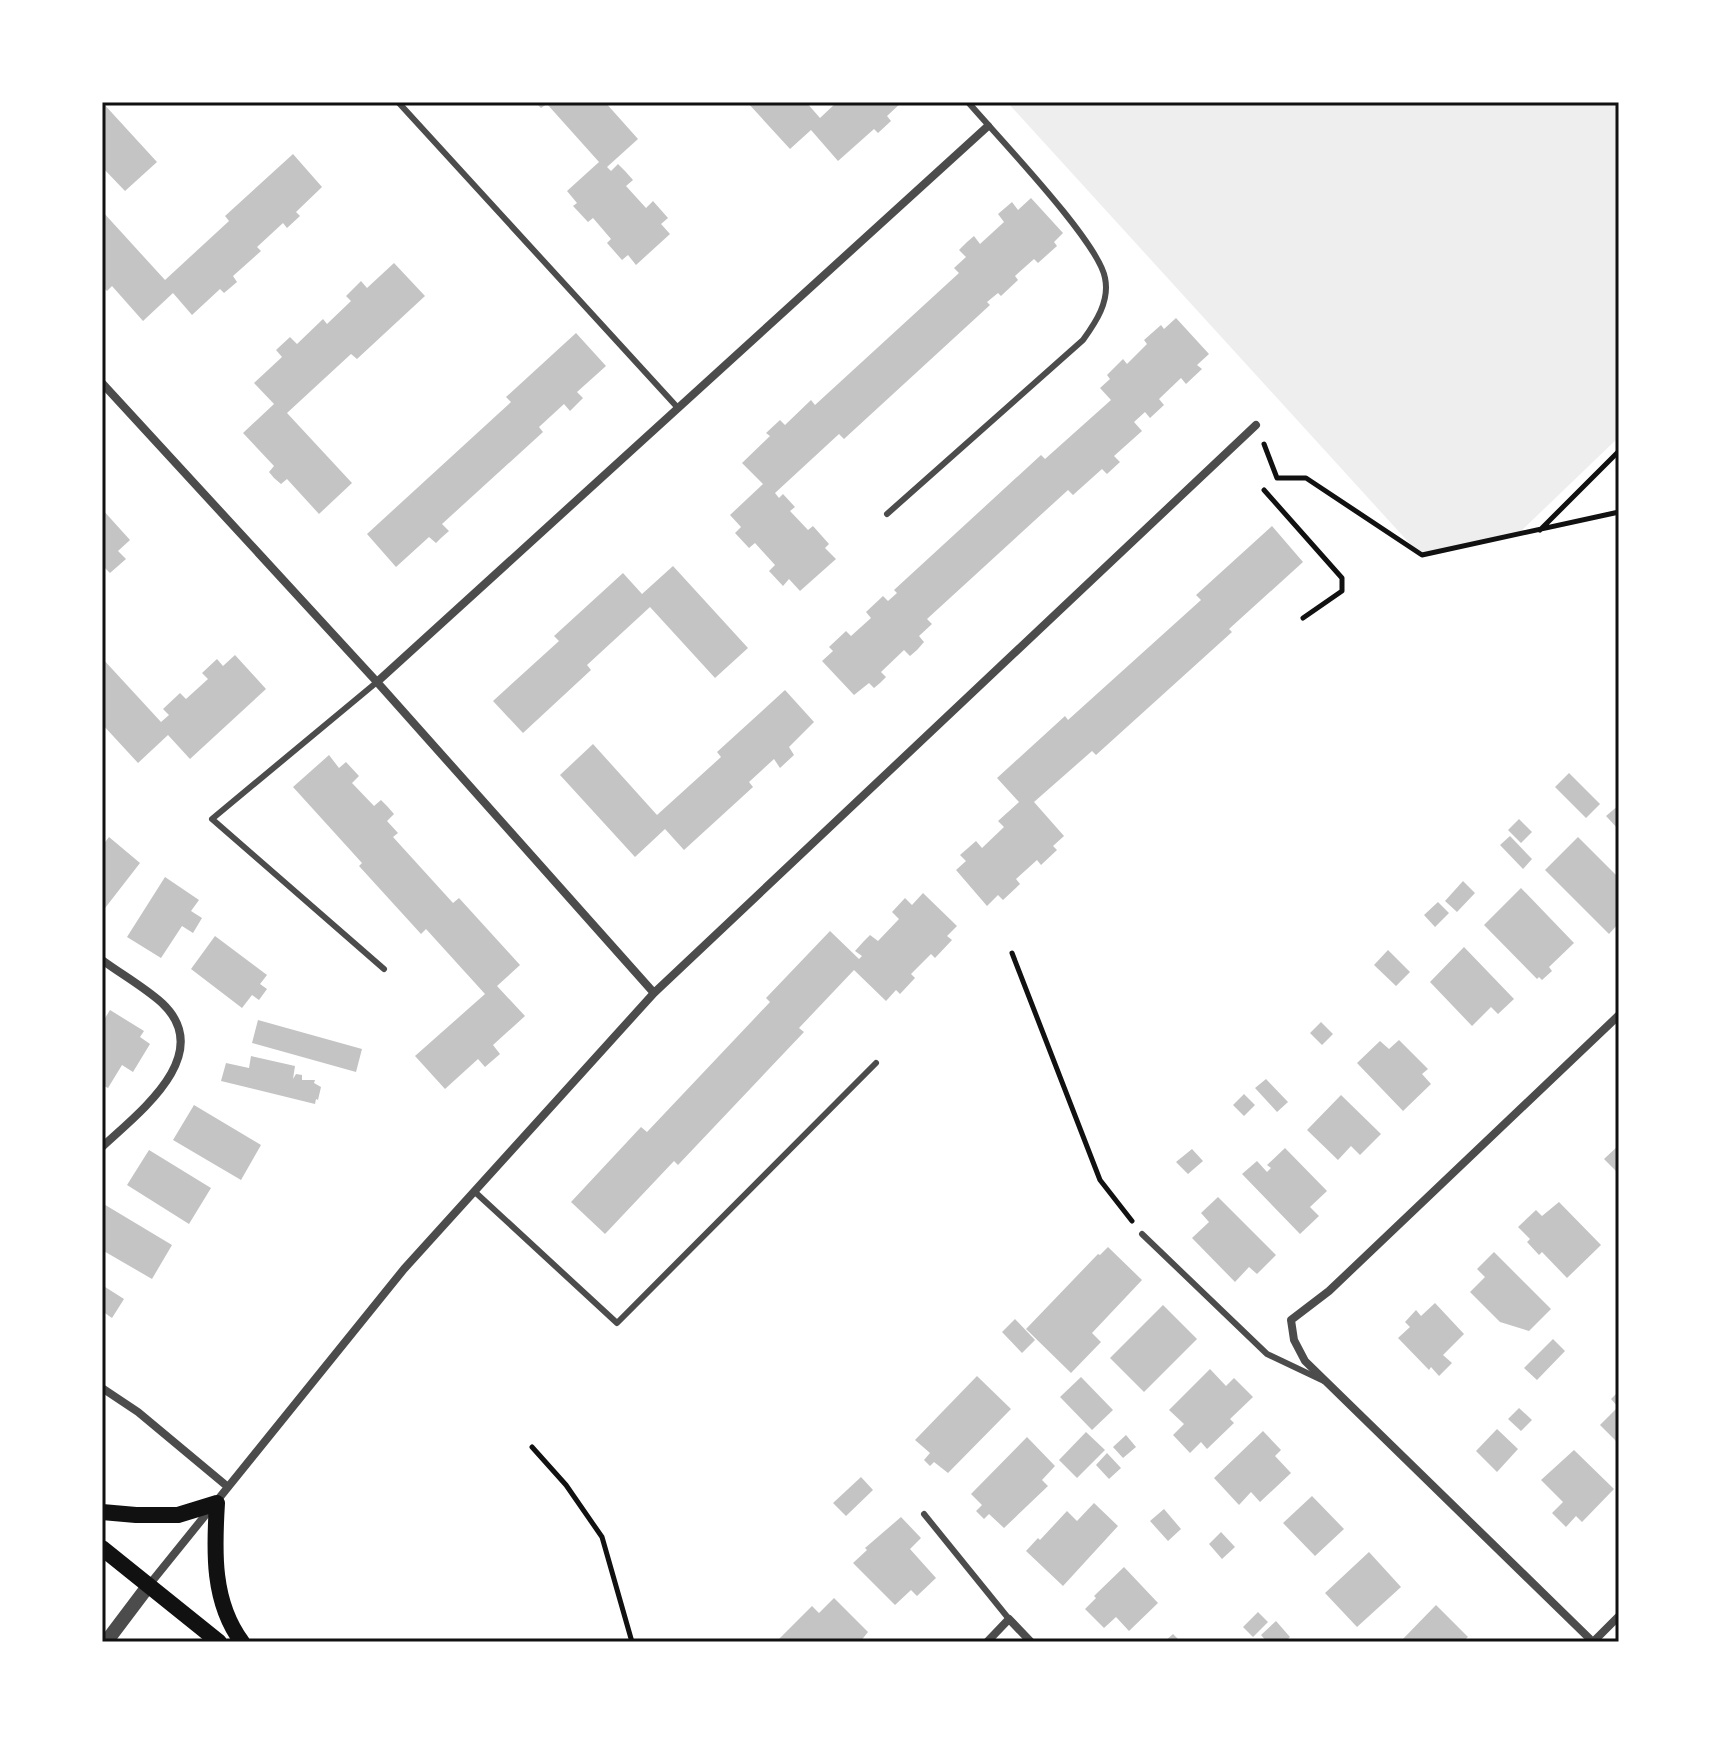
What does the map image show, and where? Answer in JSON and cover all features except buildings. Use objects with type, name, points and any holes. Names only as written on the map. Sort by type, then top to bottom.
[{"type":"main road","points":[[102,1512],[178,1515],[217,1503],[214,1548],[216,1579],[242,1642]]},
{"type":"main road","points":[[102,1548],[219,1642]]},
{"type":"street","points":[[377,682],[988,126]]},
{"type":"street","points":[[102,383],[377,682],[654,993]]},
{"type":"street","points":[[106,1642],[404,1269],[654,993],[1256,425]]},
{"type":"street","points":[[102,960],[162,1004],[177,1025],[180,1037],[177,1067],[167,1083],[102,1147]]},
{"type":"street","points":[[1619,1015],[1329,1291],[1291,1320],[1294,1340],[1305,1361],[1593,1642],[1619,1616]]},
{"type":"street","points":[[102,1388],[138,1412],[228,1487]]},
{"type":"street","points":[[987,1642],[1009,1619],[1031,1642]]},
{"type":"lane","points":[[398,102],[678,408]]},
{"type":"lane","points":[[887,514],[1083,340],[1102,312],[1105,278],[1089,243],[968,102]]},
{"type":"lane","points":[[377,682],[212,819],[384,969]]},
{"type":"lane","points":[[475,1192],[617,1323],[876,1063]]},
{"type":"lane","points":[[1142,1234],[1267,1354],[1328,1384]]},
{"type":"lane","points":[[924,1514],[1009,1619]]},
{"type":"path","points":[[1256,425],[1277,478],[1306,478],[1422,555],[1619,512]]},
{"type":"path","points":[[1539,531],[1619,451]]},
{"type":"path","points":[[1264,490],[1342,578],[1342,591],[1303,618]]},
{"type":"path","points":[[1012,953],[1100,1180],[1142,1234]]},
{"type":"path","points":[[532,1447],[566,1485],[602,1537],[632,1642]]},
{"type":"shaded area","points":[[1007,102],[1619,102],[1619,437],[1520,532],[1422,557]]}]
